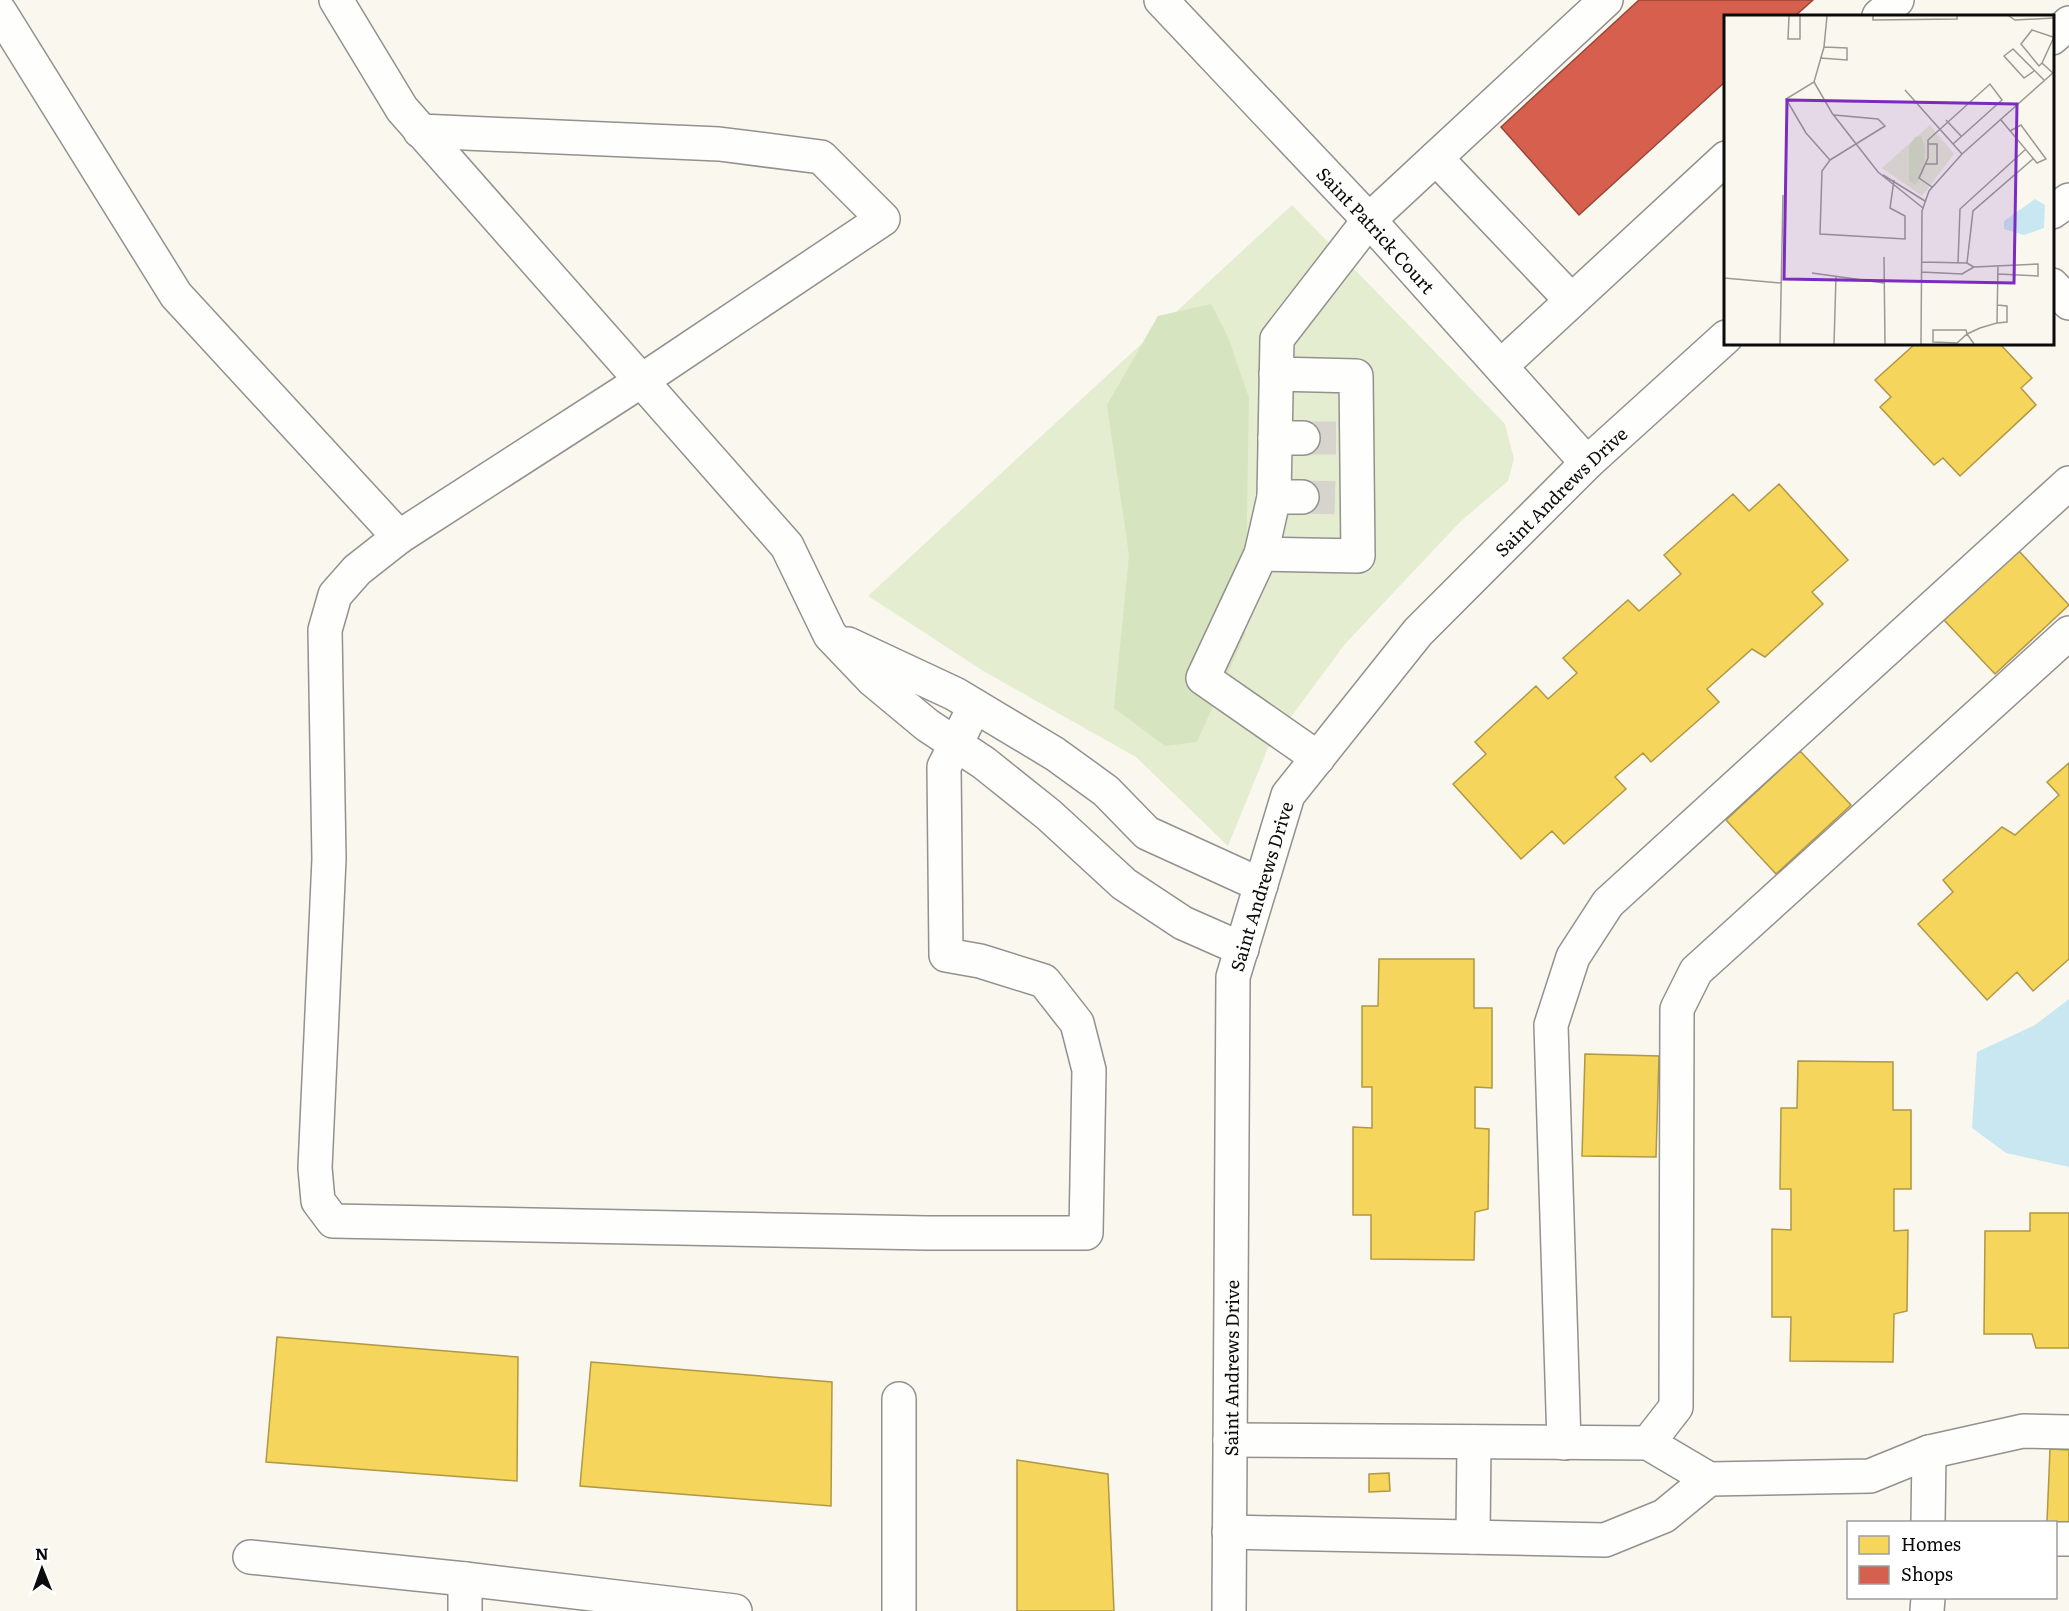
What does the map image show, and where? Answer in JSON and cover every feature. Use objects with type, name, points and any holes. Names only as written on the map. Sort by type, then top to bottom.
[{"type":"street","points":[[336,0],[402,109],[788,546],[830,635],[873,680],[927,726],[984,764],[1050,815],[1124,884],[1183,923],[1242,949]]},
{"type":"street","name":"Saint Patrick Court","points":[[1161,0],[1369,220],[1587,463]]},
{"type":"street","points":[[1318,758],[1203,678],[1288,497],[1289,438],[1276,374],[1276,339],[1369,220],[1606,0]]},
{"type":"street","points":[[1880,15],[1897,0]]},
{"type":"street","points":[[0,12],[176,295],[399,537]]},
{"type":"street","points":[[2054,36],[2069,23]]},
{"type":"street","points":[[420,130],[719,144],[822,157],[883,219],[641,381],[399,537],[357,570],[335,595],[325,630],[329,859],[315,1168],[318,1201],[333,1221],[915,1233],[1086,1233],[1089,1070],[1077,1023],[1044,981],[980,961],[946,956],[944,767],[975,705]]},
{"type":"street","points":[[1436,158],[1571,300]]},
{"type":"street","points":[[1500,366],[1724,159]]},
{"type":"street","points":[[2054,211],[2069,200]]},
{"type":"street","points":[[2054,287],[2069,303]]},
{"type":"street","name":"Saint Andrews Drive","points":[[1228,1611],[1233,978],[1288,795],[1418,632],[1587,463],[1724,338]]},
{"type":"street","points":[[1261,554],[1358,556],[1349,498],[1350,438],[1356,376],[1276,374]]},
{"type":"street","points":[[1564,1443],[1551,1025],[1573,957],[1608,903],[2069,483]]},
{"type":"street","points":[[1648,1443],[1676,1407],[1677,1009],[1696,971],[2069,633]]},
{"type":"street","points":[[830,635],[948,690],[1055,754],[1106,791],[1147,833],[1261,885]]},
{"type":"street","points":[[899,1399],[899,1611]]},
{"type":"street","points":[[1230,1440],[1648,1443],[1709,1479],[1870,1476],[1929,1452],[2023,1431],[2069,1432]]},
{"type":"street","points":[[1473,1537],[1474,1442]]},
{"type":"street","points":[[1928,1521],[1929,1452]]},
{"type":"street","points":[[1229,1532],[1605,1540],[1664,1516],[1709,1479]]},
{"type":"street","points":[[250,1557],[465,1579],[735,1611]]},
{"type":"street","points":[[465,1579],[465,1611]]},
{"type":"green space","points":[[1292,205],[1505,424],[1514,459],[1508,481],[1460,522],[1345,644],[1268,748],[1228,846],[1136,757],[985,672],[868,596]]},
{"type":"green space","points":[[1211,304],[1228,337],[1249,398],[1245,635],[1197,742],[1165,746],[1114,708],[1129,555],[1107,405],[1158,316]]},
{"type":"water","points":[[2069,999],[2069,1167],[2006,1153],[1972,1128],[1977,1052],[2035,1025]]},
{"type":"building: Homes","points":[[1914,345],[2001,345],[2032,378],[2021,388],[2036,405],[1960,476],[1943,458],[1934,465],[1880,407],[1891,397],[1875,380]]},
{"type":"building: Homes","points":[[1779,484],[1848,560],[1812,592],[1823,604],[1765,657],[1752,649],[1707,689],[1719,702],[1651,762],[1643,753],[1615,777],[1626,789],[1564,844],[1552,831],[1521,859],[1453,784],[1486,754],[1475,742],[1536,686],[1548,699],[1577,673],[1563,658],[1628,600],[1639,611],[1681,574],[1664,555],[1733,494],[1749,511]]},
{"type":"building: Homes","points":[[2019,551],[2069,605],[1995,674],[1944,620]]},
{"type":"building: Homes","points":[[1800,751],[1851,805],[1776,874],[1726,820]]},
{"type":"building: Homes","points":[[2069,763],[2069,959],[2033,991],[2017,972],[1987,1000],[1918,924],[1953,892],[1943,880],[2002,827],[2015,835],[2059,795],[2047,782]]},
{"type":"building: Homes","points":[[1379,959],[1474,959],[1474,1008],[1492,1008],[1492,1088],[1475,1087],[1475,1128],[1489,1129],[1488,1209],[1475,1212],[1474,1260],[1371,1259],[1371,1215],[1353,1215],[1353,1127],[1372,1128],[1372,1087],[1362,1087],[1362,1006],[1378,1006]]},
{"type":"building: Homes","points":[[1585,1054],[1659,1056],[1656,1157],[1582,1156]]},
{"type":"building: Homes","points":[[1798,1061],[1893,1062],[1893,1110],[1911,1110],[1911,1189],[1894,1189],[1894,1231],[1908,1230],[1907,1311],[1894,1314],[1893,1362],[1790,1361],[1791,1317],[1772,1317],[1772,1229],[1791,1230],[1791,1189],[1780,1189],[1781,1108],[1797,1108]]},
{"type":"building: Homes","points":[[2030,1213],[2069,1213],[2069,1348],[2036,1348],[2032,1334],[1984,1334],[1985,1231],[2030,1231]]},
{"type":"building: Homes","points":[[277,1337],[518,1357],[517,1481],[266,1462]]},
{"type":"building: Homes","points":[[591,1362],[832,1382],[831,1506],[580,1486]]},
{"type":"building: Homes","points":[[2050,1449],[2069,1450],[2069,1524],[2047,1521]]},
{"type":"building: Homes","points":[[1017,1460],[1108,1474],[1114,1611],[1017,1611]]},
{"type":"building: Homes","points":[[1389,1473],[1390,1491],[1369,1492],[1369,1474]]},
{"type":"building: Shops","points":[[1639,0],[1813,0],[1796,15],[1724,15],[1724,83],[1579,215],[1501,127]]},
{"type":"tunnel","points":[[1303,438],[1344,438]]},
{"type":"tunnel","points":[[1302,497],[1340,498]]}]
